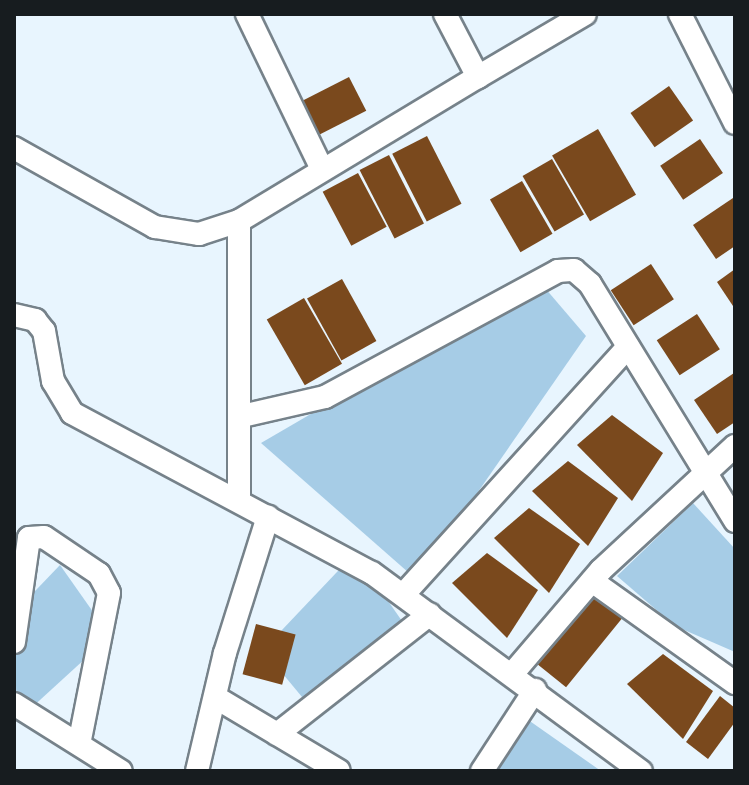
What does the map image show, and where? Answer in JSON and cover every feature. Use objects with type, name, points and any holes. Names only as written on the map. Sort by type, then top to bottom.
[{"type":"street","points":[[247,14],[321,167]]},
{"type":"street","points":[[445,14],[478,77]]},
{"type":"street","points":[[14,148],[155,227],[199,234],[239,221],[321,167],[585,14]]},
{"type":"street","points":[[680,14],[735,123]]},
{"type":"street","points":[[239,221],[242,416],[239,501]]},
{"type":"street","points":[[242,416],[325,397],[558,271],[574,270],[590,284],[702,473],[735,521]]},
{"type":"street","points":[[14,315],[35,320],[44,331],[53,381],[72,413],[239,501],[403,595],[513,673],[641,771]]},
{"type":"street","points":[[403,595],[628,347]]},
{"type":"street","points":[[513,673],[592,581],[702,473],[735,446]]},
{"type":"street","points":[[197,771],[215,697],[268,517]]},
{"type":"street","points":[[14,642],[29,538],[44,537],[99,574],[109,593],[79,744]]},
{"type":"street","points":[[592,581],[735,683]]},
{"type":"street","points":[[277,734],[430,614]]},
{"type":"street","points":[[482,771],[535,690]]},
{"type":"street","points":[[215,697],[339,771]]},
{"type":"street","points":[[14,704],[121,771]]},
{"type":"shaded area","points":[[539,281],[586,336],[417,580],[261,443]]},
{"type":"shaded area","points":[[693,503],[735,549],[735,652],[675,626],[617,576]]},
{"type":"shaded area","points":[[355,553],[404,624],[312,709],[263,650]]},
{"type":"shaded area","points":[[60,565],[110,636],[17,721],[14,613]]},
{"type":"shaded area","points":[[524,717],[601,771],[495,771]]},
{"type":"building","points":[[349,77],[366,111],[313,138],[296,104]]},
{"type":"building","points":[[669,86],[693,120],[655,147],[630,113]]},
{"type":"building","points":[[598,129],[636,195],[590,221],[552,156]]},
{"type":"building","points":[[427,136],[462,204],[427,221],[392,154]]},
{"type":"building","points":[[700,139],[723,173],[683,200],[660,166]]},
{"type":"building","points":[[389,155],[424,224],[395,239],[360,170]]},
{"type":"building","points":[[552,159],[584,214],[555,231],[523,176]]},
{"type":"building","points":[[358,173],[387,227],[351,246],[323,192]]},
{"type":"building","points":[[522,181],[552,234],[520,252],[490,200]]},
{"type":"building","points":[[733,198],[735,246],[716,259],[693,225]]},
{"type":"building","points":[[651,264],[674,299],[634,325],[611,290]]},
{"type":"building","points":[[735,269],[735,309],[717,282]]},
{"type":"building","points":[[342,279],[376,341],[341,360],[307,298]]},
{"type":"building","points":[[304,298],[342,364],[305,385],[267,320]]},
{"type":"building","points":[[697,314],[720,349],[680,375],[657,340]]},
{"type":"building","points":[[734,373],[735,422],[717,434],[694,400]]},
{"type":"building","points":[[612,415],[663,453],[632,501],[577,445]]},
{"type":"building","points":[[568,461],[618,498],[588,546],[532,491]]},
{"type":"building","points":[[529,508],[580,544],[549,593],[494,538]]},
{"type":"building","points":[[487,553],[538,590],[507,638],[452,583]]},
{"type":"building","points":[[591,593],[622,618],[566,687],[535,662]]},
{"type":"building","points":[[256,624],[296,635],[282,685],[243,674]]},
{"type":"building","points":[[663,654],[713,691],[683,739],[627,684]]},
{"type":"building","points":[[720,696],[735,708],[735,722],[708,759],[686,742]]}]
